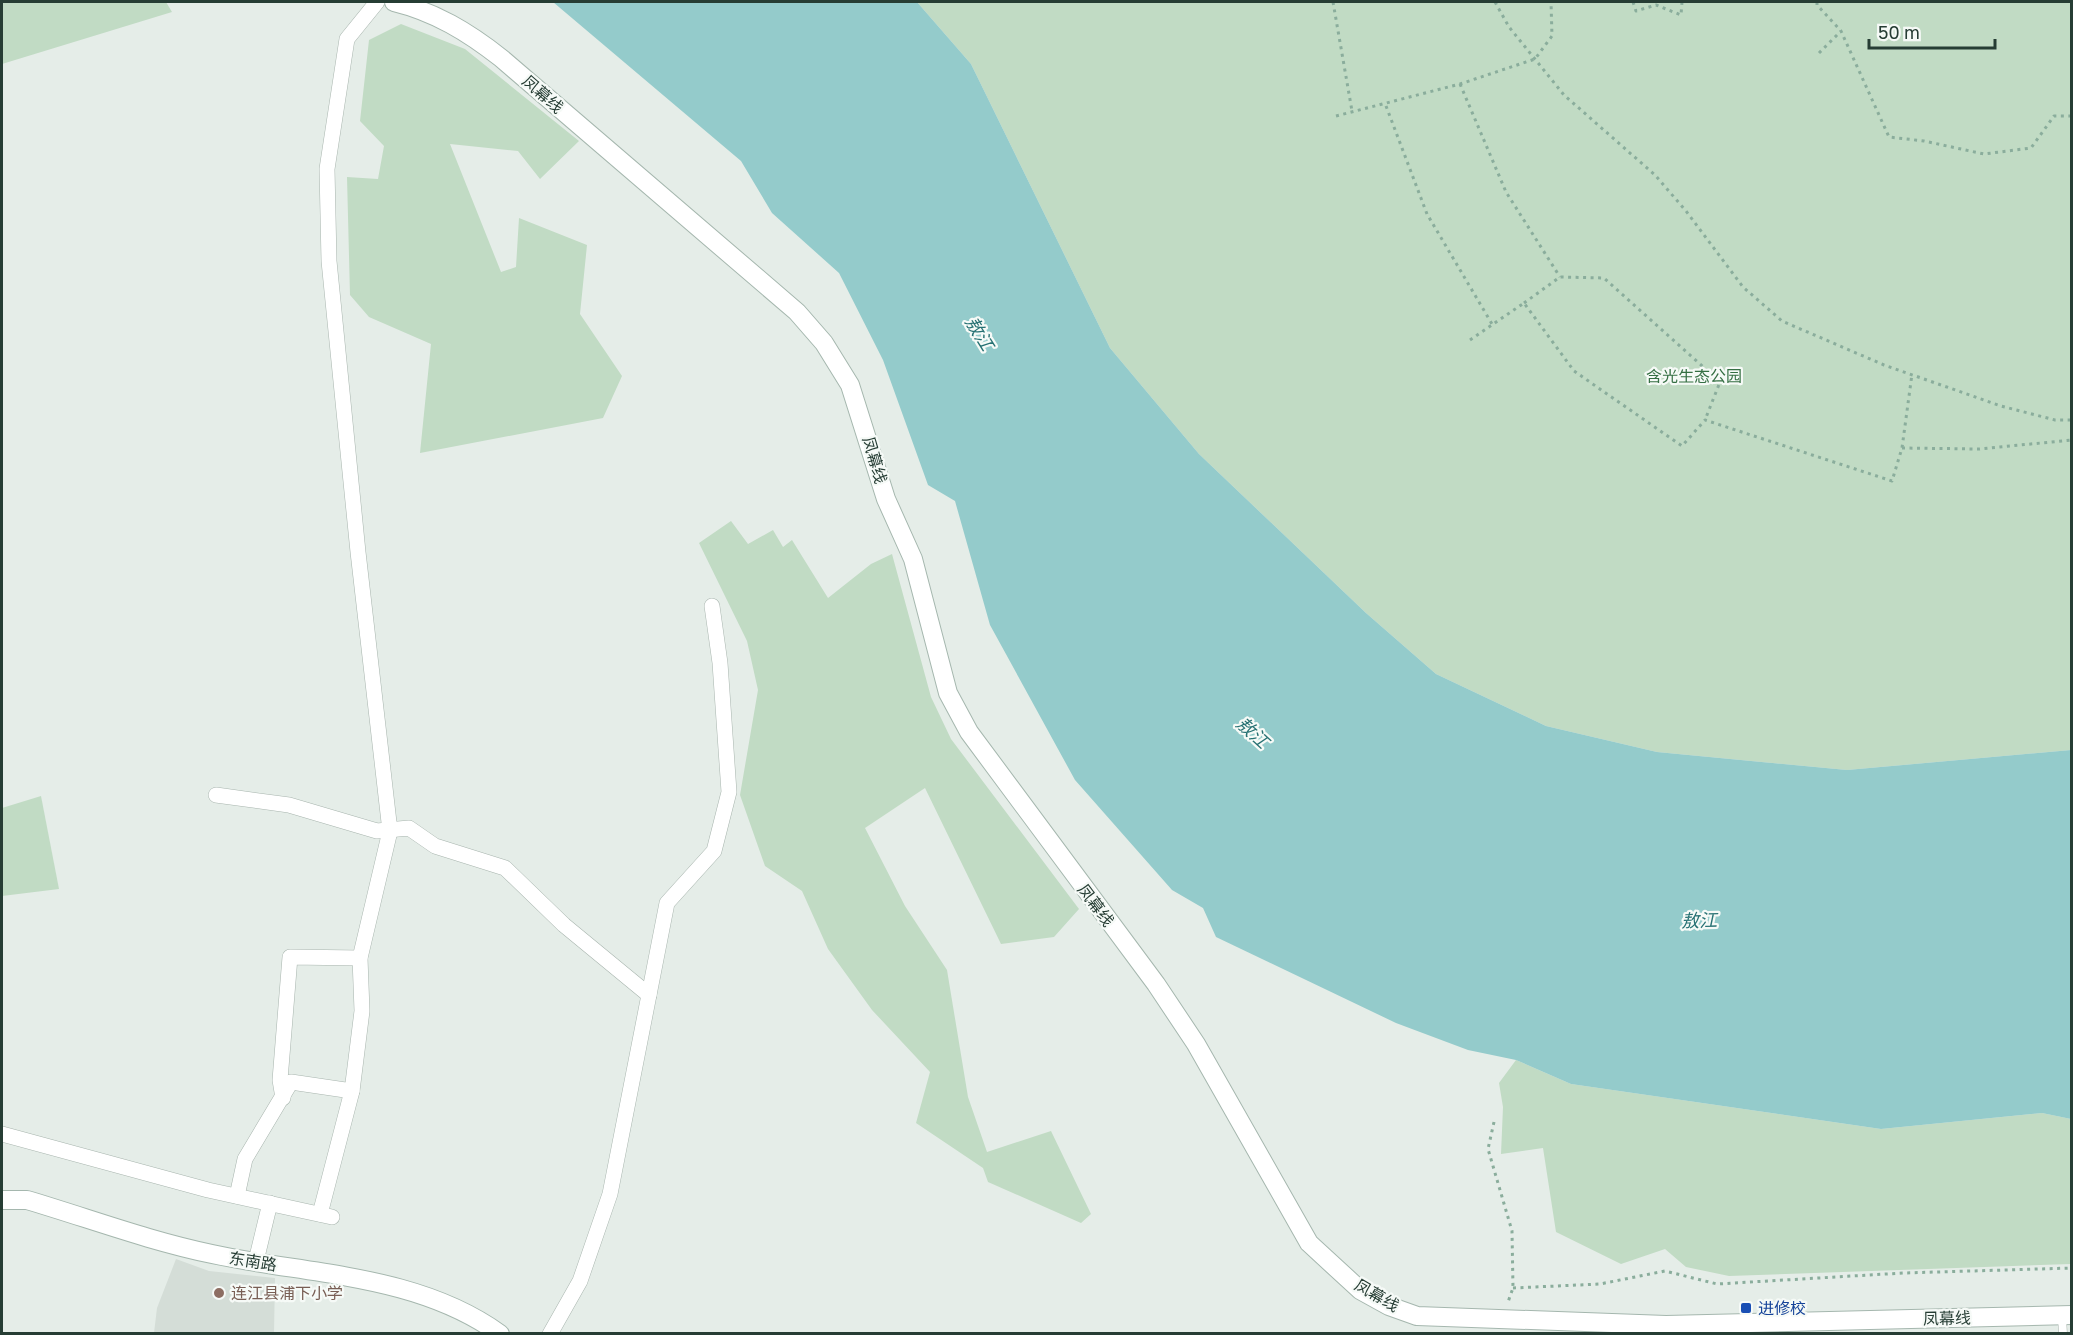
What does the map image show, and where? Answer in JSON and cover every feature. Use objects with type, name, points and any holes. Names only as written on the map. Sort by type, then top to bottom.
[{"type":"main road","name":"凤幕线","points":[[394,2],[441,18],[473,36],[501,58],[797,312],[824,343],[850,385],[886,499],[913,559],[948,693],[969,732],[1156,984],[1196,1044],[1309,1242],[1360,1290],[1389,1306],[1417,1316],[1660,1329],[2065,1321]]},
{"type":"main road","name":"东南路","points":[[2,1200],[27,1200],[192,1250],[384,1284],[422,1294],[469,1312],[500,1334]]},
{"type":"street","points":[[2,1134],[237,1196],[326,1215],[352,1091],[362,1011],[360,958],[390,831],[358,552],[329,261],[327,169],[347,39],[377,2]]},
{"type":"street","points":[[550,1334],[580,1281],[610,1194],[667,903],[714,851],[729,792],[720,663],[712,606]]},
{"type":"street","points":[[216,795],[289,805],[377,831],[409,828],[435,846],[504,868],[564,926],[649,995]]},
{"type":"street","points":[[284,1098],[280,1080],[290,957],[360,958]]},
{"type":"street","points":[[237,1196],[245,1159],[284,1098],[291,1082],[352,1091]]},
{"type":"street","points":[[256,1261],[270,1203]]},
{"type":"path","points":[[1333,2],[1352,111]]},
{"type":"path","points":[[1495,2],[1509,27],[1564,95],[1655,175],[1686,211],[1743,287],[1782,321],[1884,365],[2001,406],[2055,420],[2072,420]]},
{"type":"path","points":[[1336,116],[1386,105],[1460,84],[1535,59],[1552,36],[1551,2]]},
{"type":"path","points":[[1633,2],[1636,11],[1656,5],[1681,15],[1682,2]]},
{"type":"path","points":[[1817,2],[1817,5],[1841,31],[1888,137],[1924,141],[1984,154],[2031,148],[2054,116],[2072,116]]},
{"type":"path","points":[[1819,53],[1841,31]]},
{"type":"path","points":[[1460,84],[1506,192],[1560,277]]},
{"type":"path","points":[[1386,105],[1427,214],[1492,324]]},
{"type":"path","points":[[1470,340],[1560,277],[1604,278],[1720,382],[1705,420],[1682,446],[1574,372],[1524,303]]},
{"type":"path","points":[[1705,420],[1892,481],[1902,448],[1912,374]]},
{"type":"path","points":[[1902,448],[1979,449],[2072,440]]},
{"type":"path","points":[[1494,1122],[1488,1149],[1512,1231],[1513,1288],[1507,1306],[1498,1319]]},
{"type":"path","points":[[1513,1288],[1600,1284],[1665,1271],[1717,1284],[2072,1268]]},
{"type":"shaded area","name":"连江县浦下小学","points":[[176,1259],[209,1271],[275,1278],[274,1333],[154,1333],[157,1308]]},
{"type":"green space","points":[[2,2],[166,2],[172,12],[2,64]]},
{"type":"green space","name":"含光生态公园","points":[[917,2],[2071,2],[2071,750],[1847,770],[1657,752],[1546,726],[1436,674],[1366,613],[1199,454],[1110,348],[971,64]]},
{"type":"green space","points":[[401,24],[465,49],[579,141],[540,179],[518,151],[450,144],[501,272],[516,267],[519,218],[587,245],[580,314],[622,376],[603,418],[420,453],[431,344],[369,317],[350,295],[347,177],[378,179],[384,146],[360,121],[369,40]]},
{"type":"green space","points":[[731,521],[748,544],[773,530],[783,547],[792,540],[828,598],[871,564],[892,554],[931,697],[951,739],[1079,909],[1054,937],[1001,944],[925,788],[865,828],[905,906],[947,970],[968,1097],[987,1152],[1051,1131],[1091,1214],[1081,1223],[988,1182],[983,1168],[916,1123],[930,1072],[872,1010],[828,949],[802,891],[765,866],[740,795],[758,690],[747,641],[699,543]]},
{"type":"green space","points":[[41,796],[59,889],[2,896],[2,808]]},
{"type":"green space","points":[[1516,1060],[1571,1084],[1881,1129],[2042,1113],[2071,1119],[2071,1264],[1729,1276],[1686,1267],[1665,1249],[1621,1264],[1556,1232],[1543,1148],[1501,1154],[1503,1107],[1499,1083]]},
{"type":"water","name":"敖江","points":[[553,2],[917,2],[971,64],[1110,348],[1199,454],[1366,613],[1436,674],[1546,726],[1657,752],[1847,770],[2071,750],[2071,1119],[2042,1113],[1881,1129],[1571,1084],[1516,1060],[1468,1050],[1396,1023],[1216,937],[1203,908],[1172,890],[1075,780],[990,625],[955,501],[928,485],[883,360],[839,273],[772,213],[741,161]]},
{"type":"place","name":"连江县浦下小学","points":[[219,1293]]},
{"type":"place","name":"进修校","points":[[1746,1308]]}]
